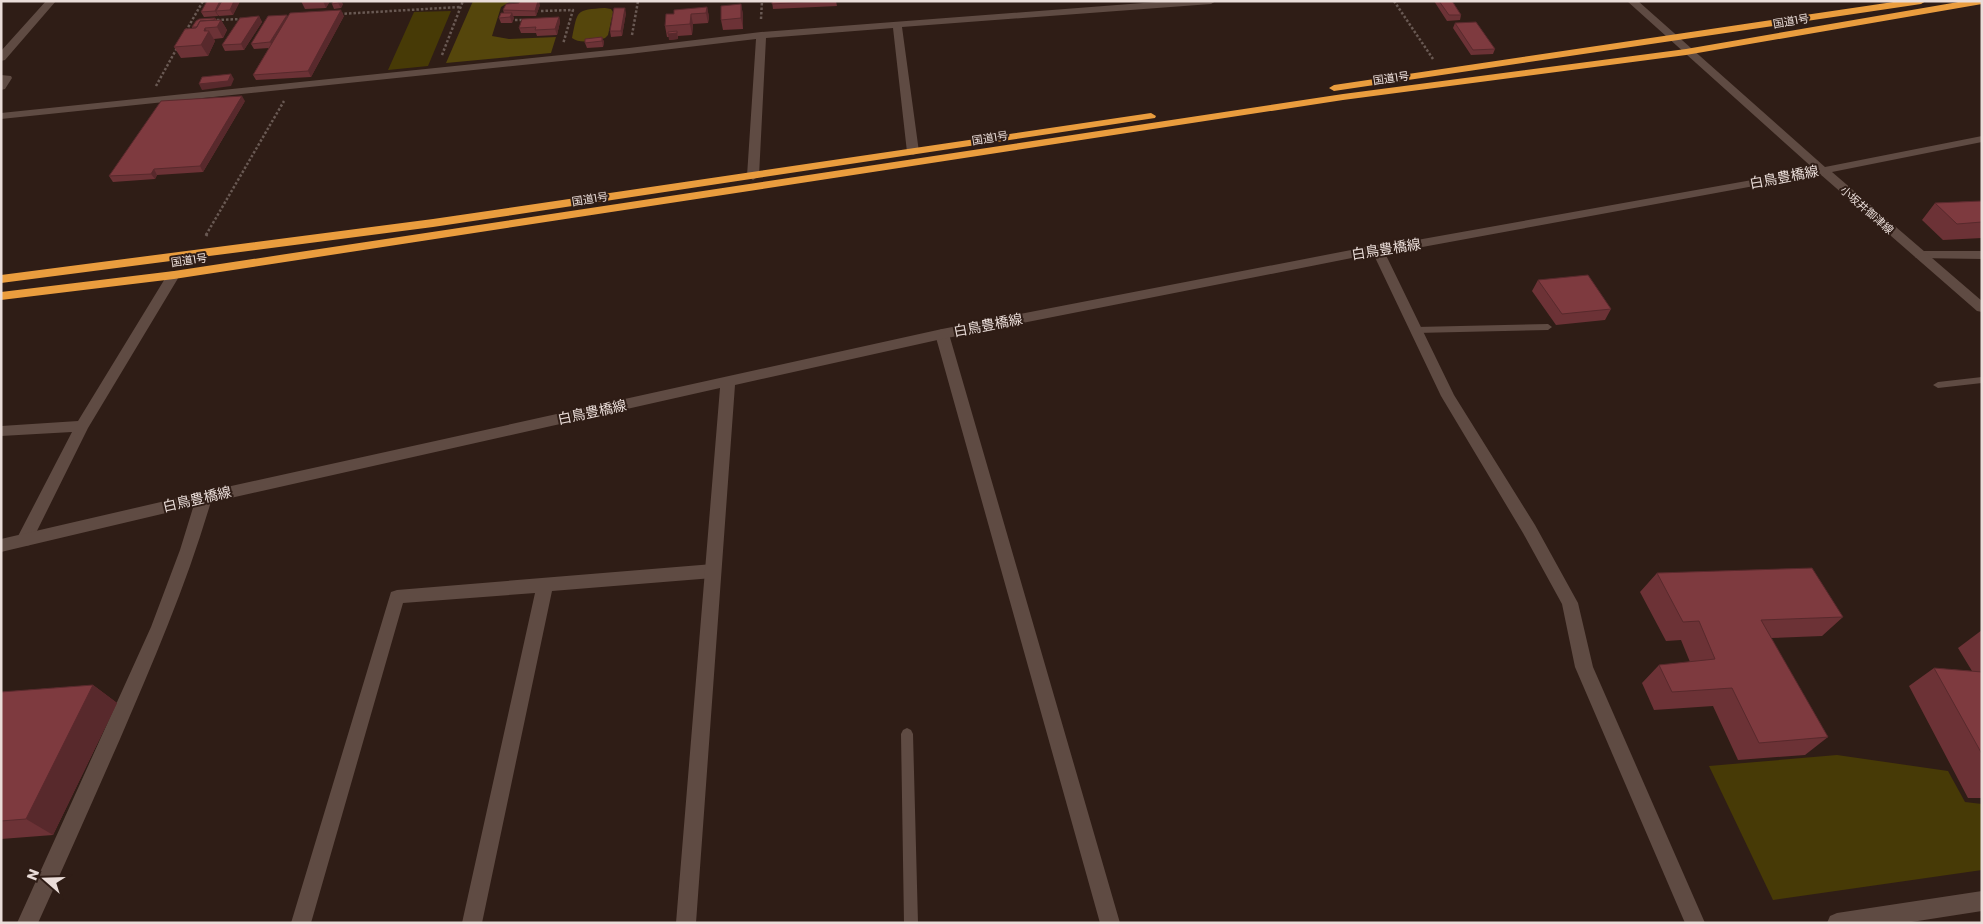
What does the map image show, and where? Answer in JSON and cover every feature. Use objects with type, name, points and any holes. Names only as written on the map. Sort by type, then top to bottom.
[{"type":"highway","name":"国道1号","points":[[1,279],[194,256],[753,176],[1921,1]]},
{"type":"highway","name":"国道1号","points":[[1,296],[174,275],[1343,97],[1686,52],[1982,1]]},
{"type":"street","points":[[1,58],[51,1]]},
{"type":"street","points":[[1,116],[436,72],[761,35],[1211,1]]},
{"type":"street","name":"小坂井御津線","points":[[1632,1],[1686,52],[1982,308]]},
{"type":"street","points":[[898,24],[913,152]]},
{"type":"street","points":[[753,176],[761,35]]},
{"type":"street","points":[[1,78],[7,78],[1,87]]},
{"type":"street","name":"白鳥豊橋線","points":[[1,546],[204,498],[942,334],[1377,249],[1495,230],[1800,175],[1982,139]]},
{"type":"street","points":[[1377,249],[1448,396],[1529,528],[1570,603],[1584,667],[1695,923]]},
{"type":"street","points":[[1920,255],[1982,255]]},
{"type":"street","points":[[24,540],[82,426],[174,275]]},
{"type":"street","points":[[942,334],[1110,923]]},
{"type":"street","points":[[686,923],[728,382]]},
{"type":"street","points":[[1,431],[82,426]]},
{"type":"street","points":[[27,923],[164,616],[194,536],[204,498]]},
{"type":"street","points":[[301,923],[397,597],[713,571]]},
{"type":"street","points":[[472,923],[545,584]]},
{"type":"street","points":[[1837,923],[1982,901]]},
{"type":"lane","points":[[1416,330],[1548,327]]},
{"type":"lane","points":[[1938,385],[1982,380]]},
{"type":"lane","points":[[907,734],[911,923]]},
{"type":"path","points":[[183,38],[203,1]]},
{"type":"path","points":[[436,72],[463,1]]},
{"type":"path","points":[[629,51],[638,1]]},
{"type":"path","points":[[1394,1],[1441,72]]},
{"type":"path","points":[[331,14],[460,7]]},
{"type":"path","points":[[547,19],[550,10]]},
{"type":"path","points":[[541,11],[573,10],[561,52]]},
{"type":"path","points":[[212,21],[242,19]]},
{"type":"path","points":[[515,20],[531,20]]},
{"type":"path","points":[[148,101],[178,45]]},
{"type":"path","points":[[194,256],[292,87]]},
{"type":"shaded area","points":[[473,1],[511,1],[501,7],[492,36],[509,39],[556,37],[551,53],[446,63]]},
{"type":"shaded area","points":[[605,8],[611,9],[613,12],[608,35],[605,38],[583,41],[572,38],[575,22],[580,13]]},
{"type":"shaded area","points":[[451,11],[428,66],[388,70],[414,12]]},
{"type":"shaded area","points":[[1837,755],[1948,771],[1965,802],[1982,804],[1982,870],[1773,900],[1709,766]]},
{"type":"building","points":[[207,1],[220,1],[215,11],[201,12]]},
{"type":"building","points":[[222,1],[234,1],[230,10],[216,11]]},
{"type":"building","points":[[520,1],[538,1],[535,11],[503,10],[506,4],[519,3]]},
{"type":"building","points":[[772,1],[822,1],[772,4]]},
{"type":"building","points":[[1439,1],[1452,1],[1461,15],[1449,15]]},
{"type":"building","points":[[741,4],[741,18],[721,20],[721,6]]},
{"type":"building","points":[[707,7],[706,13],[691,14],[690,24],[665,26],[666,14],[674,14],[674,10]]},
{"type":"building","points":[[614,8],[625,8],[621,31],[610,31]]},
{"type":"building","points":[[341,10],[308,71],[253,75],[290,13]]},
{"type":"building","points":[[501,13],[512,13],[510,17],[499,18]]},
{"type":"building","points":[[287,15],[270,42],[251,44],[268,16]]},
{"type":"building","points":[[259,16],[241,44],[222,45],[240,18]]},
{"type":"building","points":[[559,17],[555,29],[535,30],[536,27],[519,28],[522,19]]},
{"type":"building","points":[[215,18],[214,20],[200,21],[197,27],[192,27],[199,19]]},
{"type":"building","points":[[221,20],[217,27],[205,28],[204,31],[209,31],[201,45],[174,47],[185,29],[196,28],[200,21]]},
{"type":"building","points":[[1476,22],[1495,49],[1473,50],[1455,23]]},
{"type":"building","points":[[677,31],[677,33],[668,34],[668,32]]},
{"type":"building","points":[[602,37],[602,41],[585,43],[585,39]]},
{"type":"building","points":[[231,74],[228,81],[199,84],[202,77]]},
{"type":"building","points":[[242,96],[200,166],[154,169],[151,174],[109,176],[161,101]]},
{"type":"building","points":[[1982,201],[1982,222],[1957,224],[1935,203]]},
{"type":"building","points":[[1588,275],[1611,309],[1562,314],[1538,280]]},
{"type":"building","points":[[1812,568],[1843,617],[1761,620],[1828,737],[1759,743],[1732,688],[1672,692],[1659,665],[1715,659],[1699,621],[1683,622],[1657,573]]},
{"type":"building","points":[[1934,668],[1982,672],[1982,754]]},
{"type":"building","points":[[93,685],[26,819],[1,821],[1,692]]}]
